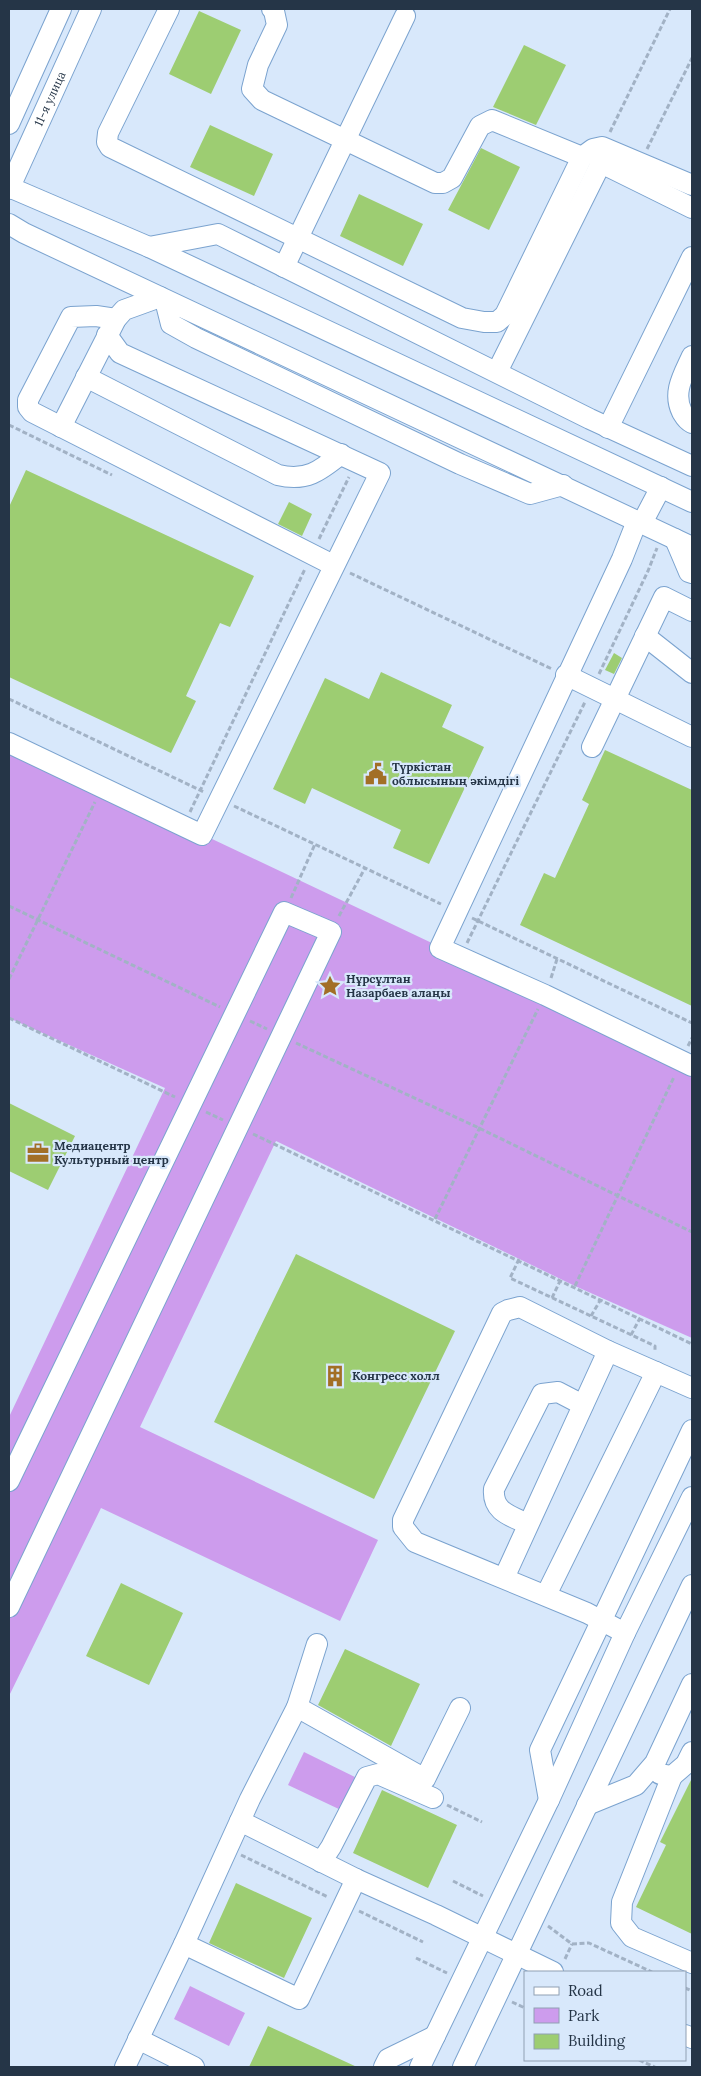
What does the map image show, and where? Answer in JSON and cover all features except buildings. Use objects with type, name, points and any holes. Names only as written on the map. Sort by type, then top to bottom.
[{"type":"street","points":[[9,124],[61,9]]},
{"type":"street","name":"11-я улица","points":[[9,188],[91,9]]},
{"type":"street","points":[[169,9],[108,133],[106,142],[110,147],[462,318],[497,322],[505,315],[582,158],[593,149],[602,147],[692,185]]},
{"type":"street","points":[[272,9],[277,25],[258,65],[252,89],[262,100],[435,183],[443,183],[452,178],[480,126],[492,120],[582,158]]},
{"type":"street","points":[[284,267],[405,16]]},
{"type":"street","points":[[497,372],[601,163],[692,208]]},
{"type":"street","points":[[9,188],[150,246],[692,502]]},
{"type":"street","points":[[9,224],[24,233],[563,485],[676,540],[689,572],[692,574]]},
{"type":"street","points":[[150,246],[218,234],[608,428],[692,466]]},
{"type":"street","points":[[608,428],[692,257]]},
{"type":"street","points":[[61,427],[111,327],[124,310],[163,298]]},
{"type":"street","points":[[9,743],[202,835],[333,565],[380,473],[120,353],[111,327],[96,316],[71,317],[28,400],[28,407],[32,412],[333,565]]},
{"type":"street","points":[[692,356],[679,384],[678,403],[687,420],[692,423]]},
{"type":"street","points":[[86,378],[278,475],[290,478],[307,476],[349,458]]},
{"type":"street","points":[[661,487],[640,522],[566,675],[440,948],[545,995],[687,1063]]},
{"type":"street","points":[[592,748],[664,597],[692,611]]},
{"type":"street","points":[[645,636],[692,673]]},
{"type":"street","points":[[566,675],[692,737]]},
{"type":"street","points":[[9,1481],[284,912],[331,932],[9,1608]]},
{"type":"street","points":[[625,1633],[601,1620],[546,1596],[415,1542],[403,1527],[403,1520],[502,1314],[508,1310],[520,1308],[608,1351],[692,1388]]},
{"type":"street","points":[[504,1578],[608,1351]]},
{"type":"street","points":[[546,1596],[656,1372]]},
{"type":"street","points":[[528,1524],[500,1511],[495,1503],[494,1489],[542,1394],[558,1392],[583,1405]]},
{"type":"street","points":[[549,1800],[540,1750],[692,1430]]},
{"type":"street","points":[[420,2067],[549,1800],[625,1633],[692,1497]]},
{"type":"street","points":[[463,2067],[518,1955],[533,1919],[692,1585]]},
{"type":"street","points":[[125,2067],[184,1944],[227,1848],[297,1707],[317,1644]]},
{"type":"street","points":[[587,1805],[636,1785],[648,1772],[655,1763],[692,1684]]},
{"type":"street","points":[[297,1707],[425,1779],[460,1708]]},
{"type":"street","points":[[692,1752],[686,1764],[672,1776],[622,1902],[621,1923],[632,1937],[692,1963]]},
{"type":"street","points":[[648,1772],[672,1776]]},
{"type":"street","points":[[321,1862],[331,1847],[366,1777],[378,1774],[433,1798]]},
{"type":"street","points":[[240,1821],[356,1879],[436,1915],[551,1971]]},
{"type":"street","points":[[184,1944],[299,1999],[356,1879]]},
{"type":"street","points":[[384,2067],[388,2059],[435,2036]]},
{"type":"street","points":[[138,2039],[194,2067]]},
{"type":"path","points":[[602,147],[670,9]]},
{"type":"path","points":[[640,163],[692,58]]},
{"type":"path","points":[[183,826],[312,554],[349,458]]},
{"type":"path","points":[[460,957],[648,572],[676,540]]},
{"type":"path","points":[[333,565],[566,675]]},
{"type":"path","points":[[9,699],[692,1023]]},
{"type":"path","points":[[9,979],[102,787]]},
{"type":"path","points":[[284,912],[315,844]]},
{"type":"path","points":[[331,932],[365,868]]},
{"type":"path","points":[[9,906],[478,1128],[692,1232]]},
{"type":"path","points":[[435,1220],[478,1128],[545,995]]},
{"type":"path","points":[[9,1018],[561,1279],[692,1344]]},
{"type":"path","points":[[575,1286],[687,1063]]},
{"type":"path","points":[[519,1259],[510,1278],[655,1346],[656,1372]]},
{"type":"path","points":[[552,1298],[561,1279]]},
{"type":"path","points":[[591,1316],[601,1299]]},
{"type":"path","points":[[632,1335],[640,1318]]},
{"type":"path","points":[[433,1798],[482,1822]]},
{"type":"path","points":[[227,1848],[423,1942]]},
{"type":"path","points":[[453,1881],[499,1904]]},
{"type":"path","points":[[533,1919],[552,1928],[572,1944],[589,1942],[650,1971]]},
{"type":"path","points":[[641,2061],[655,2067]]},
{"type":"green space","points":[[9,743],[692,1066],[692,1338],[575,1286],[276,1141],[140,1427],[378,1540],[340,1621],[101,1508],[9,1696],[9,1417],[165,1088],[9,1018]]},
{"type":"green space","points":[[304,1752],[359,1779],[343,1811],[288,1785]]},
{"type":"green space","points":[[190,1986],[245,2013],[229,2046],[174,2019]]},
{"type":"place","name":"Түркістан облысының әкімдігі","points":[[376,774]]},
{"type":"place","name":"Нұрсұлтан Назарбаев алаңы","points":[[330,986]]},
{"type":"place","name":"Медиацентр Культурный центр","points":[[38,1153]]},
{"type":"place","name":"Конгресс холл","points":[[335,1376]]}]
